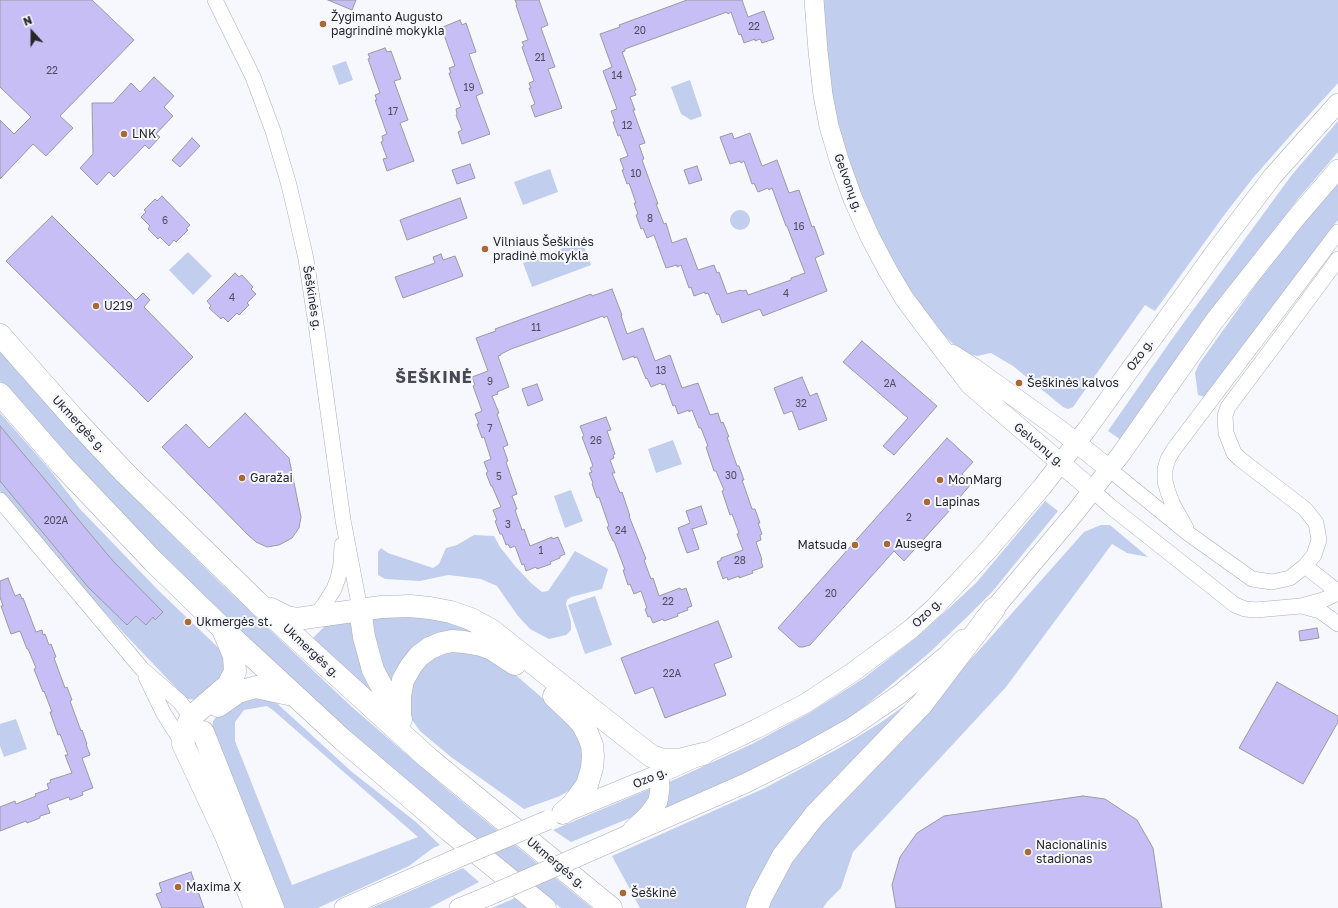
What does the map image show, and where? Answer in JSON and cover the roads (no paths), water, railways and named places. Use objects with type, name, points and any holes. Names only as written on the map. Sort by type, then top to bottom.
[{"type":"highway","name":"Ukmergės g.","points":[[0,335],[76,421],[125,473],[258,603],[428,758],[611,908]]},
{"type":"highway","points":[[0,394],[61,464],[138,545],[223,629],[343,740],[450,831],[545,908]]},
{"type":"highway","points":[[258,603],[287,617],[297,619],[360,609],[403,607],[424,607],[451,612],[471,619],[491,630],[655,765],[663,760],[679,760],[703,754]]},
{"type":"highway","points":[[360,609],[364,638],[373,670],[400,716],[428,758]]},
{"type":"highway","points":[[757,908],[761,897],[783,856],[816,815],[922,704],[994,609]]},
{"type":"highway","points":[[223,629],[234,656],[235,672],[228,685],[183,744],[226,836],[255,908]]},
{"type":"highway","points":[[400,716],[400,696],[403,680],[411,666],[424,652],[442,643],[452,641],[482,645],[492,649],[540,685],[575,716],[588,735],[592,745],[593,756],[587,785],[582,794],[573,804],[555,817]]},
{"type":"highway","points":[[197,724],[208,719],[220,704],[238,692],[256,687],[294,695]]},
{"type":"highway","points":[[197,724],[273,908]]},
{"type":"main road","name":"Gelvonų g.","points":[[814,0],[823,95],[829,126],[853,199],[888,272],[904,298],[970,385],[1092,490]]},
{"type":"main road","name":"Ozo g.","points":[[703,754],[806,703],[853,672],[911,629],[934,608],[989,549],[1061,463],[1215,252],[1267,184],[1338,103]]},
{"type":"main road","points":[[459,908],[746,784],[802,756],[852,727],[900,694],[947,654],[994,609],[1121,454],[1215,320],[1295,219],[1338,169]]},
{"type":"main road","name":"Gelvonų g.","points":[[939,345],[1007,391],[1109,469]]},
{"type":"main road","name":"Ozo g.","points":[[344,908],[555,817],[655,765]]},
{"type":"main road","points":[[623,837],[648,815],[658,801],[660,788],[655,765]]},
{"type":"street","name":"Šeškinės g.","points":[[215,0],[253,77],[273,131],[291,192],[306,260],[343,520],[360,609]]},
{"type":"street","points":[[1189,534],[1173,505],[1168,492],[1165,469],[1168,459],[1338,232]]},
{"type":"street","points":[[1109,469],[1189,534],[1252,579],[1272,582],[1290,578],[1305,566],[1314,555],[1319,540],[1316,523],[1305,509],[1240,459],[1234,452],[1226,433],[1225,416],[1228,406],[1338,259]]},
{"type":"street","points":[[1092,490],[1235,605],[1245,609],[1256,610],[1301,606],[1323,600],[1338,593],[1305,566]]},
{"type":"street","points":[[0,500],[142,668],[180,702],[197,724]]},
{"type":"street","points":[[310,618],[319,612],[324,605],[334,589],[338,578],[341,564],[343,520]]},
{"type":"street","points":[[1301,606],[1320,611],[1338,624]]},
{"type":"street","points":[[142,668],[164,714],[183,744]]},
{"type":"place","name":"Žygimanto Augusto pagrindinė mokykla","points":[[323,24]]},
{"type":"place","name":"LNK","points":[[124,134]]},
{"type":"place","name":"Vilniaus Šeškinės pradinė mokykla","points":[[485,249]]},
{"type":"place","name":"U219","points":[[96,306]]},
{"type":"place","name":"Šeškinės kalvos","points":[[1019,383]]},
{"type":"place","name":"Garažai","points":[[242,478]]},
{"type":"place","name":"MonMarg","points":[[940,480]]},
{"type":"place","name":"Lapinas","points":[[927,502]]},
{"type":"place","name":"Ausegra","points":[[887,544]]},
{"type":"place","name":"Matsuda","points":[[855,545]]},
{"type":"place","name":"Ukmergės st.","points":[[188,622]]},
{"type":"place","name":"Nacionalinis stadionas","points":[[1028,852]]},
{"type":"place","name":"Maxima X","points":[[178,887]]},
{"type":"place","name":"Šeškinė","points":[[623,893]]},
{"type":"district","name":"ŠEŠKINĖ","points":[[434,378]]}]
